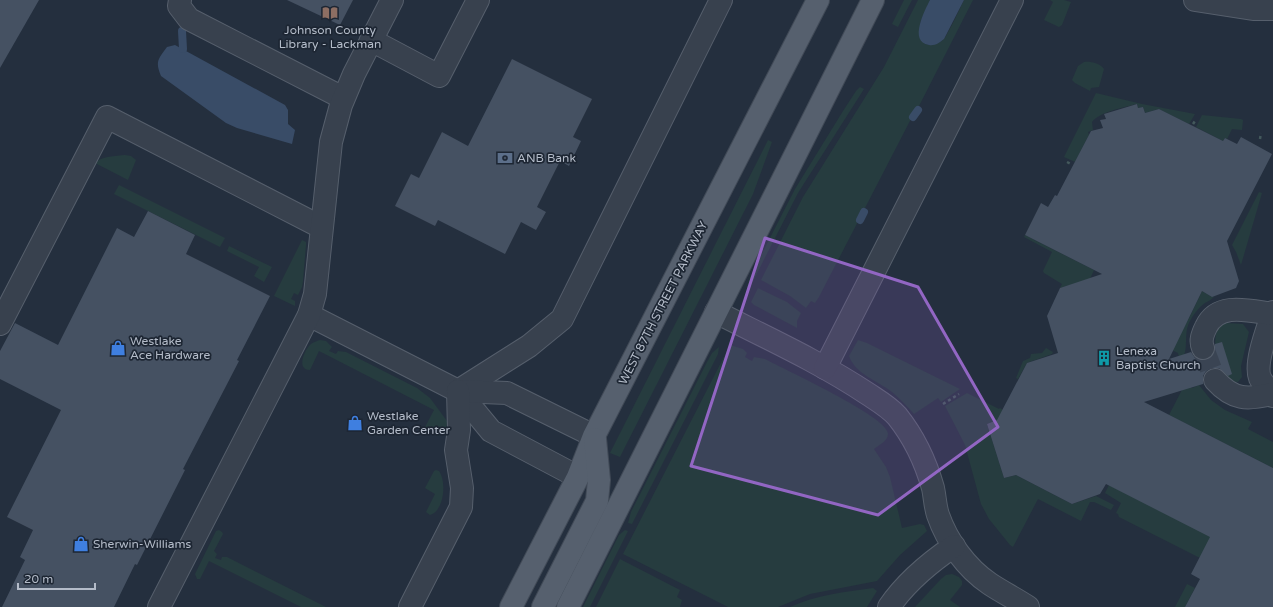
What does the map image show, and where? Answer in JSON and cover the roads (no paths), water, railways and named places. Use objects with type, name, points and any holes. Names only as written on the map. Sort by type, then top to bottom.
[{"type":"main road","name":"WEST 87TH STREET PARKWAY","points":[[511,607],[578,477],[594,436],[818,0]]},
{"type":"main road","points":[[568,607],[873,0]]},
{"type":"main road","points":[[543,607],[597,500],[599,480],[594,436]]},
{"type":"lane","points":[[180,0],[179,6],[189,20],[344,98]]},
{"type":"lane","points":[[159,607],[308,315],[316,294],[321,227],[331,142],[340,105],[354,74],[392,0]]},
{"type":"lane","points":[[371,40],[439,76],[478,0]]},
{"type":"lane","points":[[458,392],[529,346],[562,319],[721,0]]},
{"type":"lane","points":[[825,368],[1012,0]]},
{"type":"lane","points":[[1195,0],[1252,9],[1273,9]]},
{"type":"lane","points":[[0,324],[107,117],[321,227]]},
{"type":"lane","points":[[1203,348],[1201,343],[1207,325],[1223,311],[1235,309],[1273,313],[1259,360],[1258,369],[1260,378],[1272,395],[1244,398],[1230,393],[1215,380]]},
{"type":"lane","points":[[716,312],[855,385],[895,414],[904,425],[924,463],[933,489],[937,514],[954,546],[966,563],[988,583],[1028,607]]},
{"type":"lane","points":[[308,315],[458,392],[491,431],[578,477]]},
{"type":"lane","points":[[458,392],[507,393],[594,436]]},
{"type":"lane","points":[[410,607],[461,507],[462,488],[456,450],[459,430],[458,392]]},
{"type":"lane","points":[[889,607],[896,596],[917,574],[954,546]]},
{"type":"water","points":[[930,0],[964,0],[944,39],[933,45],[923,43],[919,32],[922,18]]},
{"type":"water","points":[[175,45],[285,105],[288,110],[288,124],[295,130],[292,144],[237,128],[226,123],[161,76],[158,61],[167,47]]},
{"type":"waterway","points":[[182,31],[183,49]]},
{"type":"waterway","points":[[913,117],[918,110]]},
{"type":"waterway","points":[[860,220],[864,212]]},
{"type":"tunnel","points":[[1203,348],[1215,380]]},
{"type":"place","name":"Johnson County Library - Lackman","points":[[330,13]]},
{"type":"place","name":"ANB Bank","points":[[505,158]]},
{"type":"place","name":"Westlake Ace Hardware","points":[[118,348]]},
{"type":"place","name":"Lenexa Baptist Church","points":[[1104,358]]},
{"type":"place","name":"Westlake Garden Center","points":[[355,423]]},
{"type":"place","name":"Sherwin-Williams","points":[[81,544]]}]
